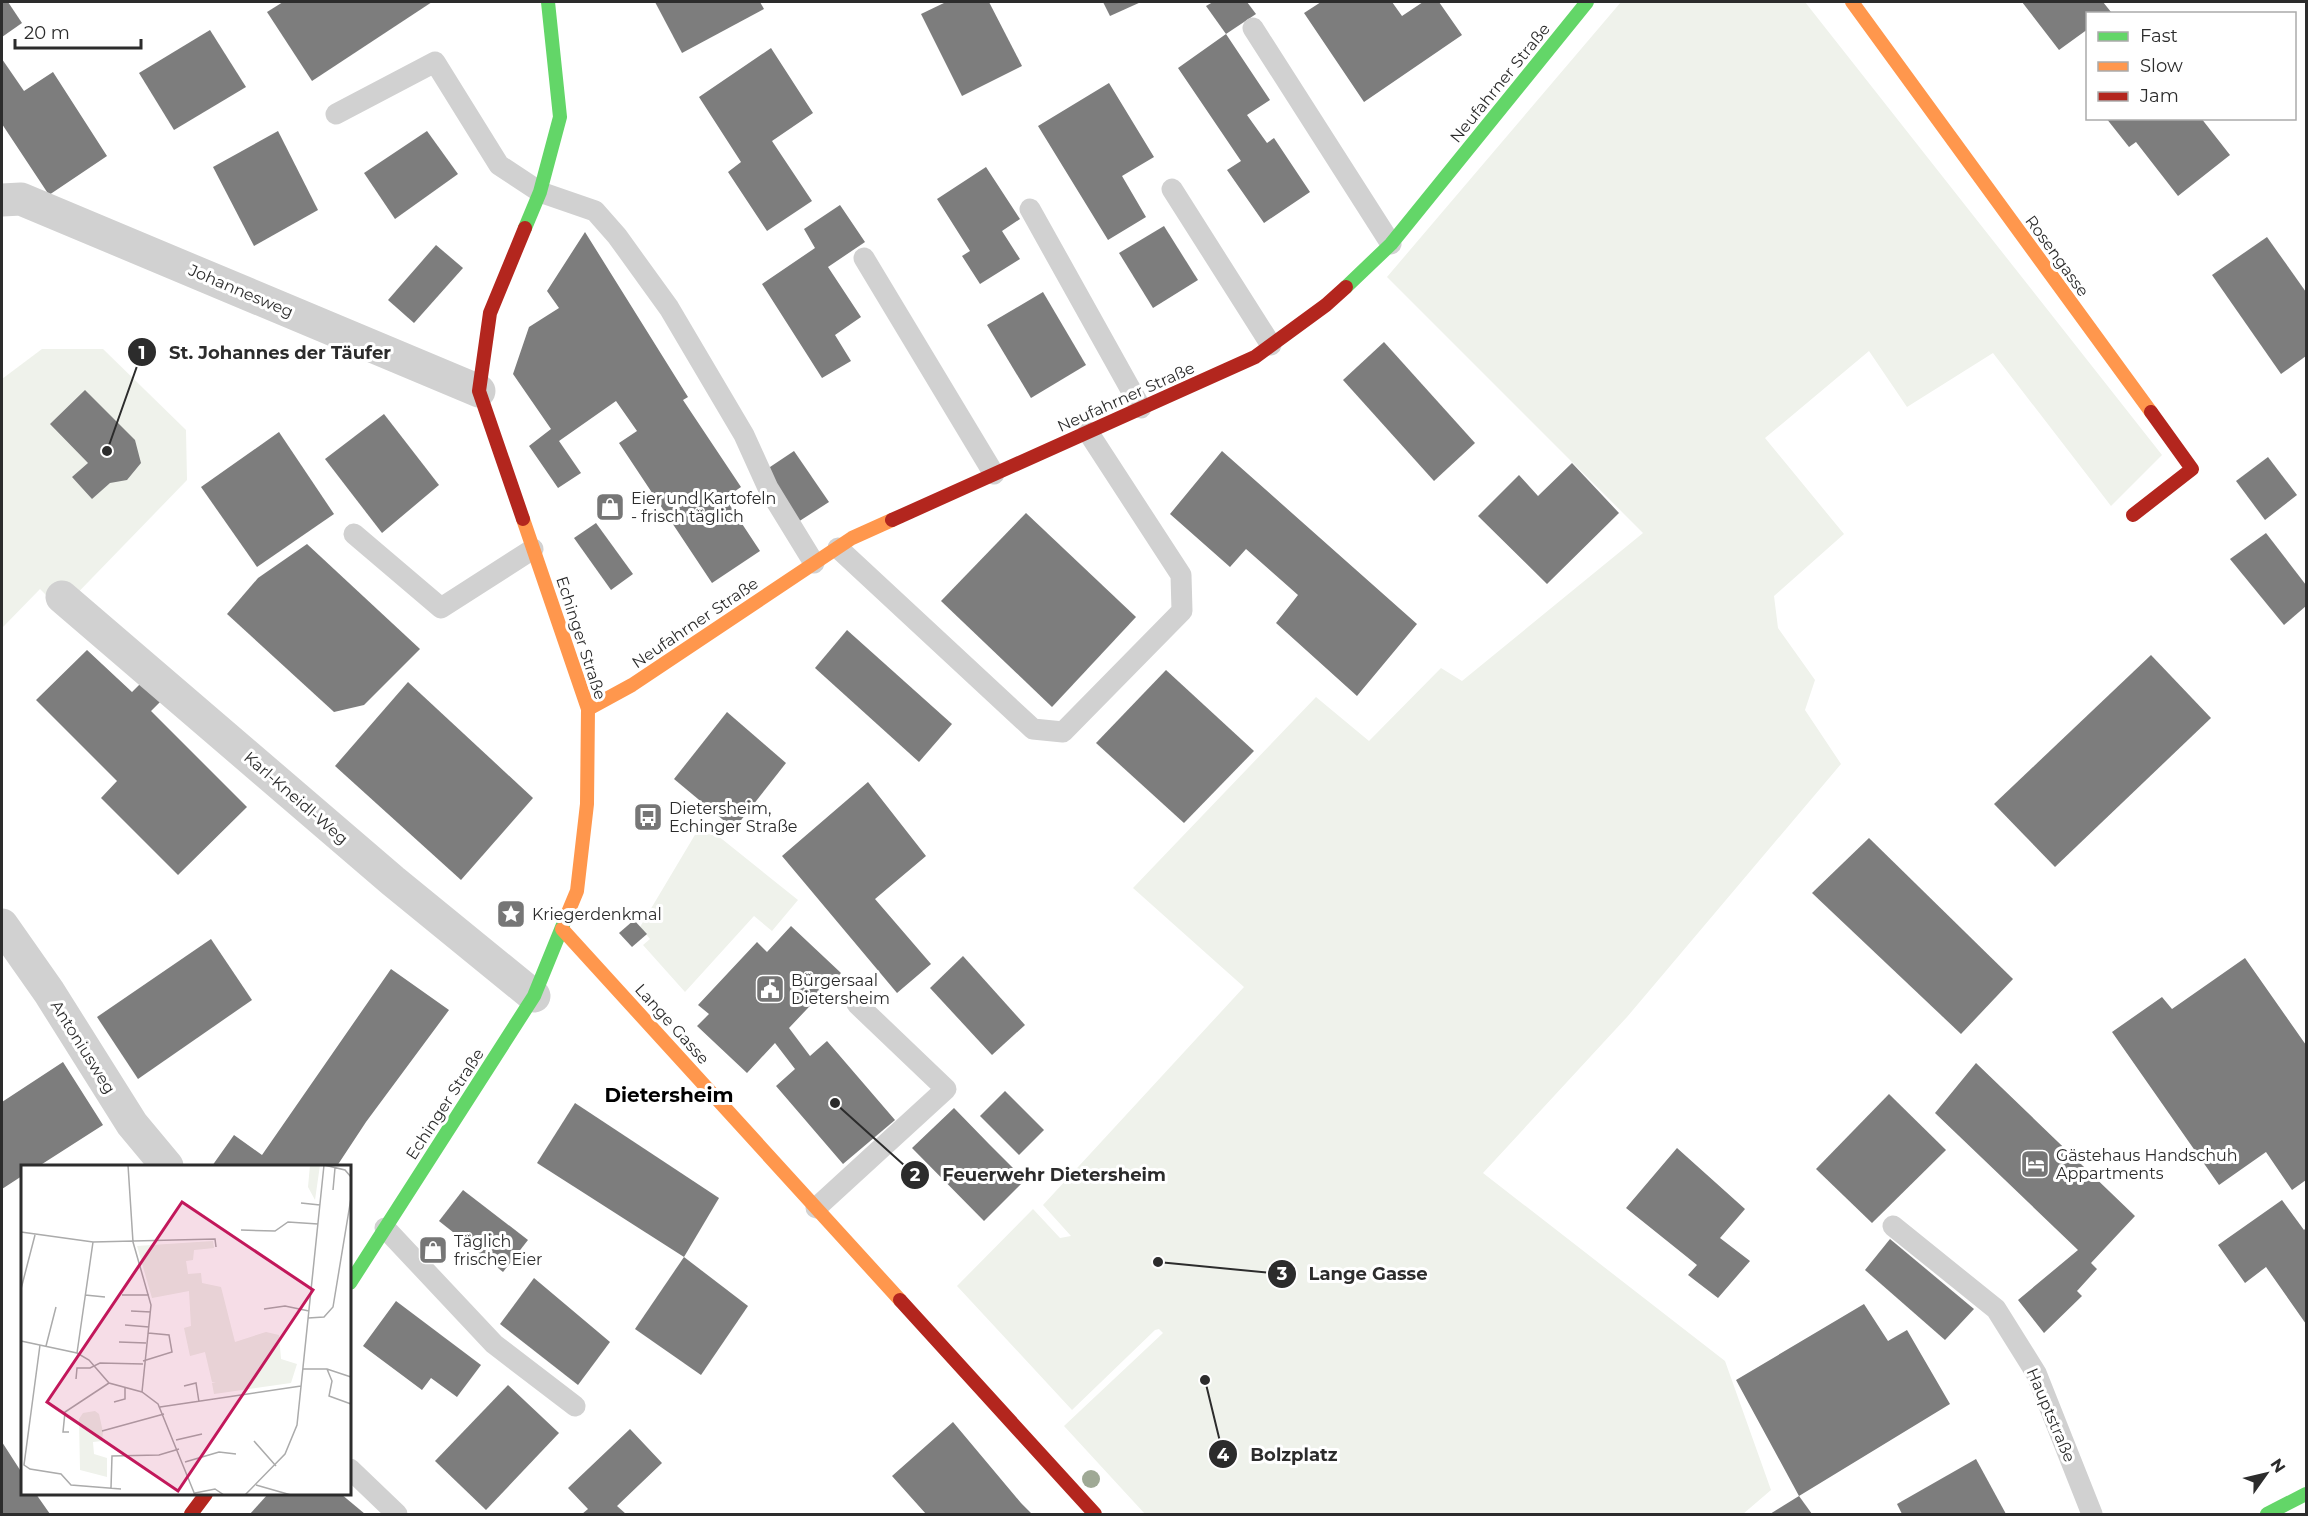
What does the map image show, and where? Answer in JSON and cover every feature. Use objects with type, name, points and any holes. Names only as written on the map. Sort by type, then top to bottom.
[{"type":"street","name":"Echinger Straße","points":[[351,1281],[534,996],[578,891],[584,837],[588,709],[479,391],[489,313],[540,192],[560,117],[548,2]]},
{"type":"street","name":"Neufahrner Straße","points":[[588,709],[632,685],[852,538],[1255,357],[1326,305],[1391,244],[1587,2]]},
{"type":"street","name":"Rosengasse","points":[[1852,2],[2192,469],[2133,515]]},
{"type":"street","name":"Johannesweg","points":[[2,200],[21,199],[479,391]]},
{"type":"street","name":"Karl-Kneidl-Weg","points":[[62,597],[393,881],[534,996]]},
{"type":"street","name":"Antoniusweg","points":[[2,925],[49,992],[132,1124],[165,1165]]},
{"type":"street","name":"Lange Gasse","points":[[562,929],[1095,1515]]},
{"type":"street","points":[[2267,1515],[2307,1494]]},
{"type":"street","points":[[191,1515],[205,1495]]},
{"type":"lane","points":[[1253,28],[1391,244]]},
{"type":"lane","points":[[336,114],[435,62],[499,165],[540,192],[595,211],[617,236],[669,308],[744,435],[768,488],[814,563]]},
{"type":"lane","points":[[1172,189],[1271,345]]},
{"type":"lane","points":[[1030,209],[1141,408]]},
{"type":"lane","points":[[864,258],[994,474]]},
{"type":"lane","points":[[838,548],[1033,729],[1063,732],[1182,611],[1181,575],[1089,432]]},
{"type":"lane","points":[[354,534],[441,608],[533,549]]},
{"type":"lane","points":[[816,1208],[946,1089],[857,1004]]},
{"type":"lane","name":"Hauptstraße","points":[[1893,1226],[1996,1309],[2036,1372],[2092,1515]]},
{"type":"lane","points":[[385,1228],[494,1344],[575,1406]]},
{"type":"lane","points":[[351,1470],[397,1515]]},
{"type":"shaded area","points":[[1621,2],[1805,2],[2162,455],[2111,506],[1993,353],[1907,407],[1869,351],[1765,438],[1844,534],[1774,596],[1778,628],[1815,680],[1805,710],[1841,764],[1627,1017],[1483,1173],[1725,1361],[1771,1490],[1743,1514],[1145,1514],[1064,1426],[1163,1333],[1159,1329],[1155,1330],[1072,1410],[957,1286],[1033,1209],[1060,1238],[1071,1236],[1043,1205],[1244,987],[1133,888],[1316,697],[1369,741],[1441,668],[1462,681],[1643,533],[1387,277]]},
{"type":"shaded area","points":[[42,349],[103,349],[186,430],[187,480],[61,610],[40,589],[2,628],[2,379]]},
{"type":"shaded area","points":[[702,823],[798,900],[772,931],[754,916],[685,992],[643,945],[650,939],[640,927]]},
{"type":"building","points":[[2,2],[8,2],[22,23],[2,37]]},
{"type":"building","points":[[283,2],[432,2],[312,81],[267,12]]},
{"type":"building","points":[[655,2],[760,2],[764,9],[682,53]]},
{"type":"building","points":[[946,2],[989,2],[1022,66],[962,96],[921,14]]},
{"type":"building","points":[[1103,2],[1141,2],[1110,16]]},
{"type":"building","points":[[1213,2],[1247,2],[1256,14],[1226,34],[1206,6]]},
{"type":"building","points":[[1321,2],[1392,2],[1402,16],[1423,2],[1439,2],[1462,35],[1364,102],[1304,13]]},
{"type":"building","points":[[2022,2],[2103,2],[2111,12],[2086,12],[2086,30],[2059,50]]},
{"type":"building","points":[[210,30],[246,87],[174,130],[139,73]]},
{"type":"building","points":[[1226,34],[1270,100],[1247,115],[1267,143],[1274,138],[1310,192],[1264,223],[1227,170],[1241,161],[1178,68]]},
{"type":"building","points":[[771,48],[813,113],[772,141],[812,201],[767,231],[728,172],[741,162],[699,97]]},
{"type":"building","points":[[2,59],[24,91],[53,72],[107,156],[49,195],[2,124]]},
{"type":"building","points":[[1109,83],[1154,157],[1122,176],[1146,217],[1108,240],[1038,126]]},
{"type":"building","points":[[2108,120],[2203,120],[2230,155],[2178,196],[2136,142],[2129,147]]},
{"type":"building","points":[[278,131],[318,210],[254,246],[213,167]]},
{"type":"building","points":[[427,131],[458,174],[395,219],[364,173]]},
{"type":"building","points":[[986,167],[1020,219],[1002,231],[1020,259],[980,284],[962,256],[970,251],[937,199]]},
{"type":"building","points":[[840,205],[865,242],[828,267],[861,317],[835,335],[851,361],[822,378],[762,284],[815,248],[804,229]]},
{"type":"building","points":[[1164,226],[1198,280],[1153,308],[1119,253]]},
{"type":"building","points":[[585,232],[688,397],[683,400],[741,487],[725,498],[760,551],[712,583],[619,443],[637,431],[616,401],[559,441],[581,473],[558,488],[529,446],[551,429],[513,374],[529,327],[559,308],[547,291]]},
{"type":"building","points":[[2267,237],[2306,292],[2306,356],[2281,374],[2212,275]]},
{"type":"building","points":[[436,245],[463,268],[414,323],[388,300]]},
{"type":"building","points":[[1043,292],[1086,365],[1031,398],[987,325]]},
{"type":"building","points":[[1384,342],[1475,443],[1434,481],[1343,380]]},
{"type":"building","points":[[85,390],[135,440],[141,463],[127,480],[110,483],[92,499],[72,477],[88,463],[50,424]]},
{"type":"building","points":[[384,414],[439,485],[382,533],[325,459]]},
{"type":"building","points":[[279,432],[334,514],[257,567],[201,487]]},
{"type":"building","points":[[794,451],[829,502],[798,522],[764,471]]},
{"type":"building","points":[[1222,451],[1417,624],[1357,696],[1276,623],[1298,595],[1246,549],[1230,567],[1170,514]]},
{"type":"building","points":[[2268,457],[2297,495],[2265,520],[2236,481]]},
{"type":"building","points":[[1572,463],[1619,513],[1547,584],[1478,516],[1519,475],[1538,496]]},
{"type":"building","points":[[1026,513],[1136,617],[1052,707],[941,601]]},
{"type":"building","points":[[596,523],[633,574],[611,590],[574,538]]},
{"type":"building","points":[[2266,533],[2306,585],[2306,606],[2284,625],[2230,559]]},
{"type":"building","points":[[307,544],[420,649],[364,705],[334,712],[227,614],[258,578]]},
{"type":"building","points":[[847,630],[952,724],[919,762],[815,668]]},
{"type":"building","points":[[87,650],[132,692],[141,683],[161,701],[151,711],[247,807],[178,875],[101,798],[117,781],[36,700]]},
{"type":"building","points":[[2151,655],[2211,718],[2055,867],[1994,804]]},
{"type":"building","points":[[1166,670],[1254,751],[1184,823],[1096,743]]},
{"type":"building","points":[[408,682],[533,798],[461,880],[335,766]]},
{"type":"building","points":[[727,712],[786,763],[734,829],[674,779]]},
{"type":"building","points":[[868,782],[926,856],[875,899],[931,964],[897,993],[782,856]]},
{"type":"building","points":[[1869,838],[2013,979],[1961,1034],[1812,893]]},
{"type":"building","points":[[634,920],[647,934],[632,947],[619,933]]},
{"type":"building","points":[[791,926],[841,973],[789,1028],[810,1056],[827,1041],[895,1120],[843,1164],[776,1086],[795,1069],[775,1043],[747,1073],[697,1026],[709,1014],[698,1005],[757,942],[767,952]]},
{"type":"building","points":[[211,939],[252,1000],[138,1079],[97,1017]]},
{"type":"building","points":[[963,956],[1025,1025],[992,1055],[930,988]]},
{"type":"building","points":[[2245,958],[2306,1045],[2306,1180],[2292,1190],[2266,1152],[2219,1185],[2112,1032],[2162,997],[2172,1009]]},
{"type":"building","points":[[391,969],[449,1010],[366,1122],[338,1165],[213,1165],[234,1135],[262,1155]]},
{"type":"building","points":[[63,1062],[103,1125],[41,1165],[21,1165],[21,1177],[2,1189],[2,1102]]},
{"type":"building","name":"Gästehaus Handschuh Appartments","points":[[1976,1063],[2135,1216],[2091,1263],[2097,1269],[2077,1291],[2082,1296],[2044,1333],[2018,1300],[2078,1250],[1935,1113]]},
{"type":"building","points":[[1005,1091],[1044,1130],[1019,1155],[980,1116]]},
{"type":"building","points":[[1889,1094],[1946,1150],[1872,1223],[1816,1169]]},
{"type":"building","points":[[575,1103],[719,1198],[684,1257],[537,1163]]},
{"type":"building","points":[[954,1108],[1025,1180],[984,1221],[912,1148]]},
{"type":"building","points":[[1677,1148],[1745,1209],[1720,1238],[1750,1261],[1718,1298],[1688,1275],[1697,1265],[1626,1208]]},
{"type":"building","points":[[463,1190],[528,1240],[503,1272],[439,1221]]},
{"type":"building","points":[[2282,1200],[2304,1230],[2306,1228],[2306,1324],[2266,1267],[2245,1283],[2218,1245]]},
{"type":"building","points":[[1890,1239],[1974,1309],[1945,1340],[1865,1270]]},
{"type":"building","points":[[684,1257],[748,1306],[701,1375],[635,1329]]},
{"type":"building","points":[[534,1278],[610,1342],[578,1385],[500,1324]]},
{"type":"building","points":[[396,1301],[481,1365],[457,1397],[431,1378],[422,1390],[363,1346]]},
{"type":"building","points":[[1864,1304],[1888,1341],[1907,1330],[1950,1404],[1799,1496],[1736,1380]]},
{"type":"building","points":[[508,1385],[559,1433],[486,1510],[435,1461]]},
{"type":"building","points":[[953,1422],[1032,1514],[926,1514],[892,1476]]},
{"type":"building","points":[[630,1429],[662,1463],[617,1506],[626,1514],[582,1514],[588,1509],[568,1488]]},
{"type":"building","points":[[2,1442],[21,1471],[21,1495],[37,1495],[50,1514],[2,1514]]},
{"type":"building","points":[[1976,1459],[2006,1514],[1902,1514],[1897,1504]]},
{"type":"building","points":[[267,1495],[342,1495],[365,1514],[250,1514]]},
{"type":"building","points":[[1799,1496],[1812,1514],[1770,1514]]},
{"type":"traffic: fast","points":[[525,228],[540,192],[560,117],[548,2]]},
{"type":"traffic: fast","points":[[1346,287],[1391,244],[1587,2]]},
{"type":"traffic: fast","points":[[351,1281],[534,996],[567,915]]},
{"type":"traffic: fast","points":[[2267,1514],[2306,1494]]},
{"type":"traffic: slow","points":[[1852,2],[2151,412]]},
{"type":"traffic: slow","points":[[523,519],[588,709],[587,804],[577,891],[567,915]]},
{"type":"traffic: slow","points":[[588,709],[632,685],[852,538],[892,520]]},
{"type":"traffic: slow","points":[[562,929],[900,1300]]},
{"type":"traffic: jam","points":[[523,519],[479,391],[490,313],[525,228]]},
{"type":"traffic: jam","points":[[892,520],[1255,357],[1326,305],[1346,287]]},
{"type":"traffic: jam","points":[[2133,515],[2192,469],[2151,412]]},
{"type":"traffic: jam","points":[[900,1300],[1095,1514]]},
{"type":"traffic: jam","points":[[191,1514],[205,1495]]},
{"type":"place","name":"St. Johannes der Täufer","points":[[107,451]]},
{"type":"place","name":"Eier und Kartofeln - frisch täglich","points":[[610,507]]},
{"type":"place","name":"Dietersheim, Echinger Straße","points":[[648,817]]},
{"type":"place","name":"Kriegerdenkmal","points":[[511,914]]},
{"type":"place","name":"Bürgersaal Dietersheim","points":[[770,989]]},
{"type":"place","name":"Feuerwehr Dietersheim","points":[[835,1103]]},
{"type":"place","name":"Gästehaus Handschuh Appartments","points":[[2035,1164]]},
{"type":"place","name":"Täglich frische Eier","points":[[433,1250]]},
{"type":"place","name":"Lange Gasse","points":[[1158,1262]]},
{"type":"place","name":"Bolzplatz","points":[[1205,1380]]},
{"type":"district","name":"Dietersheim","points":[[669,1095]]}]
